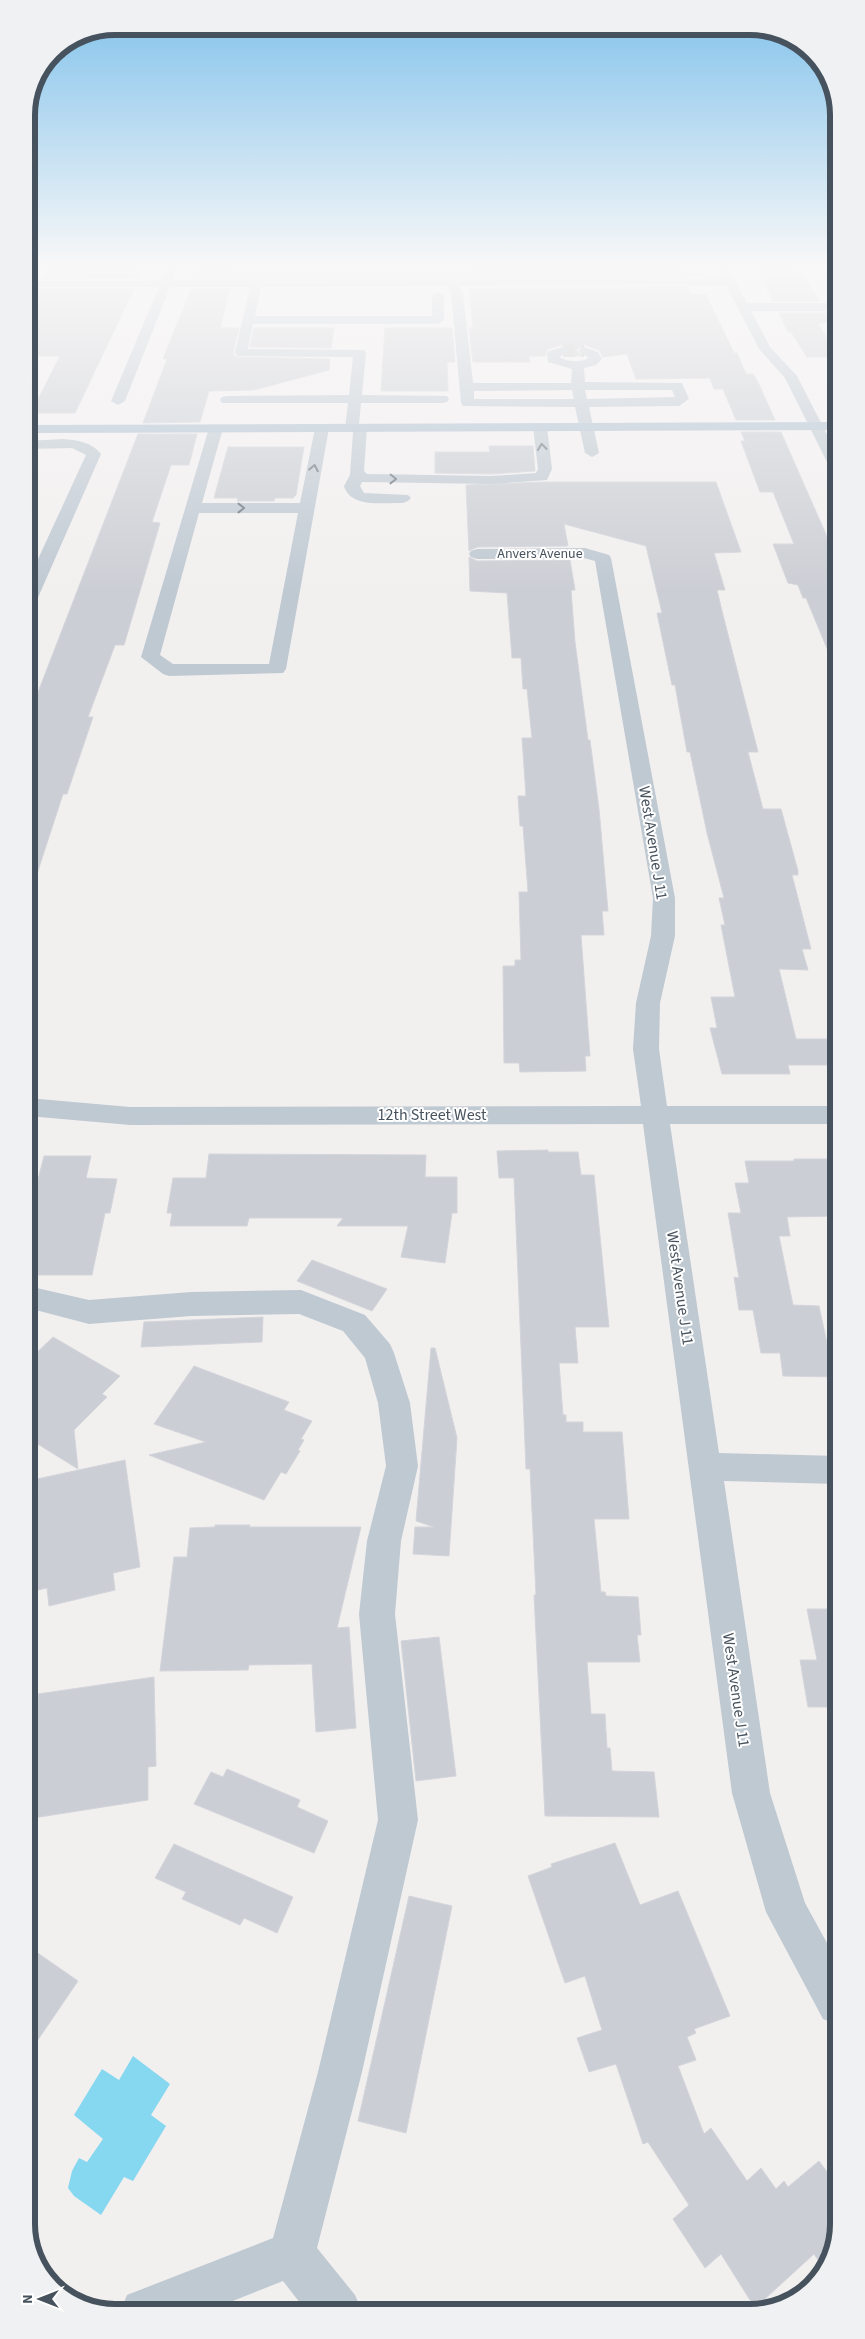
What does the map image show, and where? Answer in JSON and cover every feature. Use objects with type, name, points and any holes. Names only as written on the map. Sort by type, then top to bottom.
[{"type":"main road","points":[[35,429],[830,426]]},
{"type":"street","points":[[118,401],[129,373]]},
{"type":"street","points":[[357,373],[354,400],[356,473],[364,478],[492,480],[543,485],[545,469],[540,427]]},
{"type":"street","points":[[465,373],[468,403],[674,403],[682,399],[677,386],[577,376],[466,381]]},
{"type":"street","points":[[573,373],[577,376],[592,453]]},
{"type":"street","points":[[788,373],[830,453]]},
{"type":"street","points":[[227,400],[442,399]]},
{"type":"street","points":[[216,428],[150,657],[169,670],[277,669],[322,428]]},
{"type":"street","points":[[35,445],[78,445],[89,448],[94,454],[35,584]]},
{"type":"street","points":[[358,474],[352,486],[354,493],[361,497],[423,497]]},
{"type":"street","points":[[193,508],[307,508]]},
{"type":"street","name":"Anvers Avenue","points":[[477,554],[585,552],[603,558]]},
{"type":"street","name":"West Avenue J 11","points":[[603,558],[664,898],[662,936],[648,1003],[646,1049],[706,1467],[750,1794],[787,1912],[830,1990]]},
{"type":"street","name":"12th Street West","points":[[35,1108],[130,1116],[830,1114]]},
{"type":"street","points":[[35,1299],[89,1312],[191,1304],[301,1302],[354,1323],[379,1353],[394,1404],[402,1466],[384,1542],[377,1614],[398,1820],[340,2072],[292,2254]]},
{"type":"street","points":[[706,1467],[830,1470]]},
{"type":"street","points":[[292,2254],[332,2304]]},
{"type":"street","points":[[164,2304],[292,2254]]},
{"type":"water","points":[[133,2056],[170,2084],[151,2115],[166,2126],[133,2181],[124,2177],[101,2215],[74,2196],[68,2188],[72,2171],[79,2158],[87,2162],[103,2139],[74,2115],[102,2069],[119,2080]]},
{"type":"building","points":[[51,373],[94,373],[75,413],[35,413],[35,405]]},
{"type":"building","points":[[162,373],[317,373],[254,390],[209,391],[200,422],[143,423]]},
{"type":"building","points":[[382,373],[447,373],[448,391],[381,391]]},
{"type":"building","points":[[634,373],[753,374],[775,420],[736,420],[723,389],[714,389],[710,378],[636,379]]},
{"type":"building","points":[[741,432],[781,432],[825,532],[830,546],[830,656],[806,598],[803,598],[798,585],[788,583],[773,544],[794,544],[773,492],[760,492],[741,441],[745,441]]},
{"type":"building","points":[[138,434],[197,434],[189,465],[171,465],[152,522],[160,523],[124,645],[115,645],[88,717],[93,717],[67,794],[63,794],[35,880],[35,700]]},
{"type":"building","points":[[489,446],[533,446],[535,471],[492,474],[435,473],[435,452],[490,452]]},
{"type":"building","points":[[228,447],[304,447],[296,495],[293,498],[275,498],[274,501],[237,501],[238,498],[214,498]]},
{"type":"building","points":[[543,482],[716,482],[741,552],[714,553],[725,590],[717,590],[758,752],[748,752],[763,809],[781,809],[798,871],[798,875],[792,875],[811,949],[802,949],[808,970],[779,969],[796,1039],[827,1039],[830,1049],[830,1065],[788,1065],[790,1074],[722,1074],[710,1028],[717,1028],[711,997],[735,997],[721,925],[725,925],[719,898],[724,898],[707,833],[690,752],[687,752],[675,685],[672,685],[657,613],[662,613],[646,546],[564,524],[568,546],[477,547],[469,551],[466,485]]},
{"type":"building","points":[[469,557],[477,561],[570,560],[575,590],[571,590],[575,642],[599,809],[608,911],[602,911],[604,935],[581,935],[590,1056],[585,1056],[586,1071],[520,1072],[519,1063],[504,1063],[503,966],[515,966],[515,960],[521,960],[519,892],[528,892],[523,826],[520,826],[518,796],[526,796],[522,738],[532,738],[527,689],[523,689],[521,658],[512,658],[507,593],[470,591]]},
{"type":"building","points":[[548,1150],[548,1152],[578,1152],[581,1175],[594,1175],[609,1327],[575,1327],[578,1363],[559,1363],[563,1415],[566,1415],[566,1422],[583,1422],[583,1432],[622,1432],[629,1519],[594,1519],[601,1592],[605,1592],[606,1596],[638,1597],[641,1635],[637,1635],[640,1662],[587,1662],[591,1714],[605,1714],[607,1748],[610,1748],[612,1771],[654,1772],[659,1817],[545,1816],[530,1469],[526,1469],[514,1178],[499,1178],[497,1151]]},
{"type":"building","points":[[209,1154],[426,1155],[425,1177],[457,1177],[457,1213],[452,1213],[445,1263],[401,1257],[408,1226],[337,1226],[343,1218],[249,1218],[247,1226],[170,1226],[172,1213],[167,1213],[173,1178],[206,1178]]},
{"type":"building","points":[[44,1156],[91,1156],[86,1178],[117,1179],[110,1213],[105,1213],[92,1275],[35,1275],[35,1191]]},
{"type":"building","points":[[794,1159],[830,1159],[830,1216],[787,1217],[790,1236],[779,1236],[793,1305],[819,1306],[830,1352],[830,1377],[783,1376],[780,1353],[761,1353],[753,1310],[739,1310],[734,1277],[739,1278],[728,1213],[741,1213],[735,1183],[749,1183],[745,1161],[794,1161]]},
{"type":"building","points":[[312,1260],[387,1289],[372,1311],[297,1281]]},
{"type":"building","points":[[263,1317],[262,1342],[141,1347],[144,1322]]},
{"type":"building","points":[[53,1337],[120,1376],[102,1394],[107,1397],[74,1430],[78,1469],[35,1442],[35,1354]]},
{"type":"building","points":[[431,1348],[435,1348],[457,1438],[449,1556],[413,1554],[415,1527],[434,1527],[416,1521]]},
{"type":"building","points":[[194,1366],[289,1402],[284,1410],[312,1421],[301,1439],[304,1440],[298,1450],[300,1451],[286,1474],[281,1472],[264,1500],[149,1455],[206,1442],[154,1424]]},
{"type":"building","points":[[125,1460],[140,1567],[113,1573],[115,1590],[49,1606],[47,1588],[35,1591],[35,1495],[38,1494],[37,1479]]},
{"type":"building","points":[[215,1525],[250,1525],[249,1527],[361,1527],[337,1628],[349,1627],[356,1728],[316,1732],[312,1664],[249,1665],[248,1670],[160,1671],[174,1557],[187,1557],[190,1528],[215,1527]]},
{"type":"building","points":[[807,1609],[830,1609],[830,1707],[808,1707],[800,1660],[817,1660]]},
{"type":"building","points":[[439,1637],[456,1776],[416,1781],[401,1641]]},
{"type":"building","points":[[154,1677],[156,1766],[148,1767],[148,1800],[35,1818],[35,1727],[37,1727],[38,1694]]},
{"type":"building","points":[[227,1769],[300,1800],[297,1807],[328,1821],[314,1853],[194,1804],[211,1772],[223,1777]]},
{"type":"building","points":[[615,1843],[640,1905],[678,1891],[730,2016],[694,2029],[696,2033],[687,2037],[696,2060],[678,2066],[704,2134],[711,2128],[747,2181],[761,2168],[776,2189],[784,2181],[788,2187],[819,2161],[830,2176],[830,2224],[824,2255],[818,2260],[814,2254],[760,2303],[752,2304],[721,2254],[705,2268],[673,2219],[689,2205],[648,2142],[643,2144],[616,2064],[589,2072],[577,2038],[602,2030],[585,1976],[565,1983],[528,1876],[552,1867],[551,1864]]},
{"type":"building","points":[[174,1844],[293,1897],[277,1933],[244,1918],[240,1925],[182,1899],[186,1892],[155,1878]]},
{"type":"building","points":[[409,1896],[452,1906],[406,2133],[358,2121]]},
{"type":"building","points":[[35,1951],[78,1981],[35,2044]]}]
